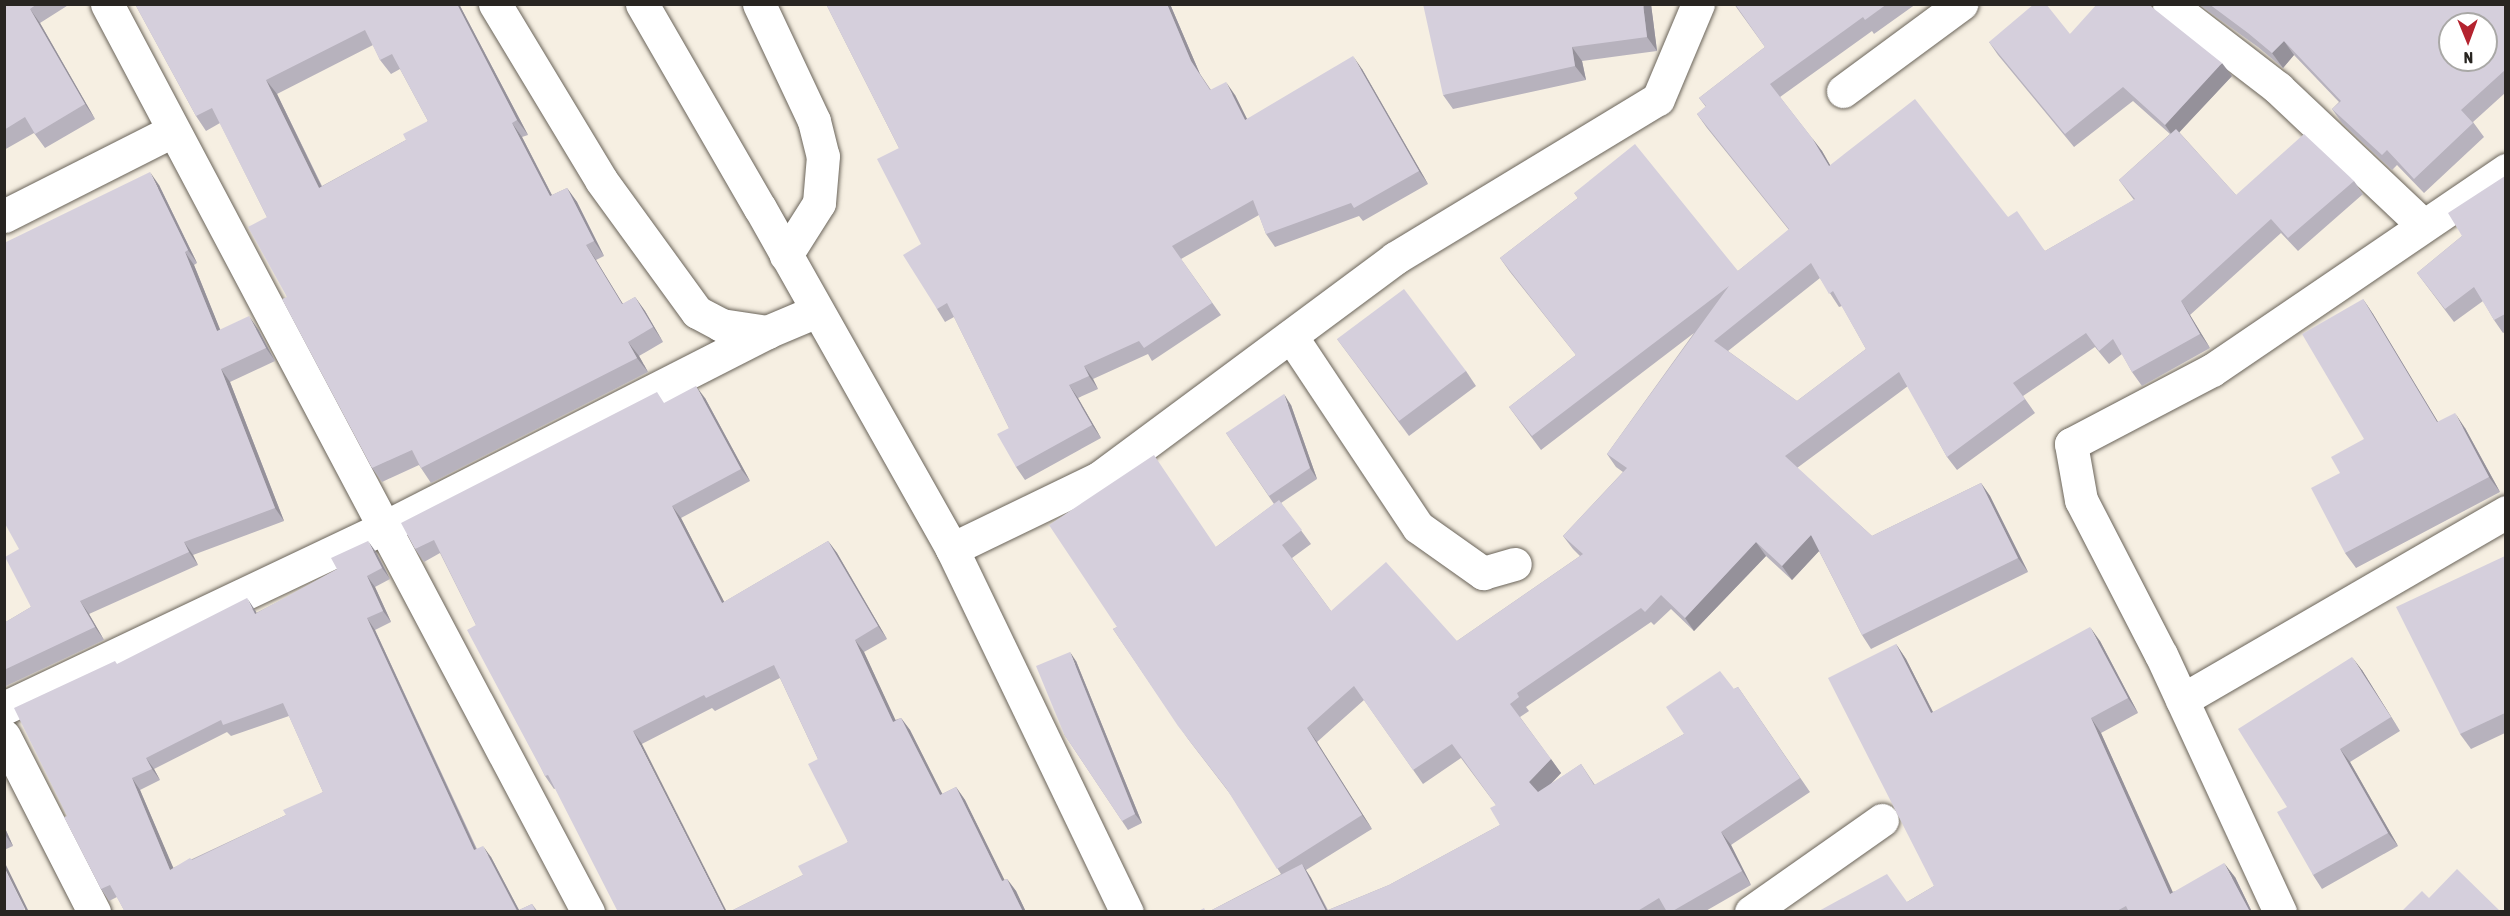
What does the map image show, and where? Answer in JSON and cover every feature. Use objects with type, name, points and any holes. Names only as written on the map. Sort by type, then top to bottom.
[{"type":"main road","points":[[107,4],[172,131],[588,912]]},
{"type":"main road","points":[[495,4],[602,180],[697,312],[722,325],[767,332]]},
{"type":"main road","points":[[642,4],[952,549],[1126,912]]},
{"type":"main road","points":[[759,4],[814,121],[823,156],[819,203],[786,255]]},
{"type":"main road","points":[[952,549],[1098,478],[1395,258],[1658,99],[1698,4]]},
{"type":"main road","points":[[1843,91],[1960,4]]},
{"type":"main road","points":[[2169,4],[2278,88],[2423,225]]},
{"type":"main road","points":[[4,216],[172,131]]},
{"type":"main road","points":[[2280,912],[2182,700],[2081,500],[2072,444],[2212,370],[2505,170]]},
{"type":"main road","points":[[4,708],[383,528],[767,332],[817,312]]},
{"type":"main road","points":[[1291,336],[1418,528],[1483,573],[1515,564]]},
{"type":"main road","points":[[2182,700],[2505,512]]},
{"type":"main road","points":[[4,736],[94,912]]},
{"type":"main road","points":[[1751,912],[1882,820]]},
{"type":"building","points":[[4,4],[37,4],[30,9],[85,104],[35,134],[25,117],[4,130]]},
{"type":"building","points":[[135,4],[457,4],[517,120],[512,123],[550,196],[567,188],[594,241],[586,245],[622,304],[635,297],[653,327],[628,342],[637,358],[421,468],[412,450],[372,468],[282,299],[287,297],[248,227],[267,217],[212,108],[196,116]],"holes":[[[365,30],[380,60],[392,54],[428,121],[403,134],[406,140],[319,188],[266,80]]]},
{"type":"building","points":[[826,4],[1167,4],[1191,61],[1210,90],[1226,82],[1245,120],[1353,56],[1419,171],[1354,208],[1351,203],[1266,234],[1253,200],[1172,246],[1212,303],[1144,348],[1139,341],[1084,366],[1089,376],[1069,385],[1092,425],[1016,467],[997,434],[1009,428],[947,303],[937,309],[903,255],[921,244],[877,159],[899,148]]},
{"type":"building","points":[[1423,4],[1643,4],[1647,37],[1572,47],[1575,66],[1443,95]]},
{"type":"building","points":[[1735,4],[1887,4],[1865,20],[1863,17],[1770,84],[1812,138],[1829,166],[1915,99],[2008,217],[2017,211],[2045,251],[2135,199],[2119,180],[2176,129],[2236,195],[2304,134],[2354,181],[2288,238],[2271,219],[2181,301],[2200,334],[2132,372],[2113,339],[2099,351],[2086,333],[2013,383],[2025,399],[1947,457],[1899,372],[1785,456],[1872,536],[1981,483],[2018,558],[1862,635],[1811,535],[1782,566],[1756,542],[1685,618],[1661,595],[1645,612],[1641,608],[1517,693],[1519,697],[1510,704],[1551,759],[1529,782],[1538,792],[1581,764],[1594,785],[1684,734],[1666,707],[1720,671],[1734,689],[1738,687],[1800,778],[1721,832],[1742,871],[1671,912],[1667,912],[1659,898],[1636,912],[1208,912],[1302,864],[1326,911],[1389,885],[1500,825],[1490,808],[1496,805],[1452,744],[1413,770],[1354,686],[1307,728],[1362,815],[1277,869],[1226,788],[1178,726],[1113,629],[1117,627],[1049,525],[1154,455],[1216,547],[1279,500],[1302,530],[1282,545],[1331,611],[1386,562],[1457,641],[1583,554],[1563,536],[1627,468],[1607,454],[1729,286],[1532,436],[1509,407],[1576,355],[1500,258],[1578,198],[1574,193],[1635,144],[1738,271],[1789,229],[1697,114],[1706,106],[1699,98],[1765,47]],"holes":[[[1811,263],[1829,294],[1833,291],[1866,349],[1797,401],[1714,341]]]},
{"type":"building","points":[[2034,4],[2046,4],[2070,34],[2097,4],[2148,4],[2222,63],[2165,125],[2123,87],[2065,134],[1989,42]]},
{"type":"building","points":[[2209,4],[2505,4],[2505,70],[2461,110],[2473,123],[2414,179],[2387,150],[2382,155],[2332,109],[2341,101],[2284,41],[2272,53]]},
{"type":"building","points":[[150,172],[188,250],[185,252],[217,331],[249,316],[266,348],[221,369],[275,508],[184,542],[189,552],[80,601],[95,627],[4,670],[4,623],[31,607],[5,557],[19,549],[4,522],[4,243]]},
{"type":"building","points":[[2505,176],[2505,314],[2494,320],[2474,287],[2445,309],[2417,273],[2462,236],[2448,213]]},
{"type":"building","points":[[1404,289],[1466,371],[1399,421],[1337,339]]},
{"type":"building","points":[[2363,299],[2437,422],[2455,413],[2489,477],[2345,553],[2311,488],[2340,473],[2331,457],[2364,439],[2302,334]]},
{"type":"building","points":[[696,386],[741,469],[672,506],[722,603],[828,541],[878,626],[855,640],[893,722],[901,718],[940,795],[956,787],[1002,881],[1007,879],[1023,912],[729,912],[803,875],[798,866],[848,842],[808,764],[818,759],[774,665],[706,698],[704,695],[633,731],[725,912],[618,912],[548,775],[545,776],[467,630],[476,625],[434,540],[415,549],[401,523],[657,392],[664,403]]},
{"type":"building","points":[[1284,394],[1310,468],[1269,496],[1226,433]]},
{"type":"building","points":[[368,541],[382,568],[367,576],[383,611],[367,618],[474,850],[483,846],[517,911],[532,904],[536,912],[125,912],[110,885],[101,889],[64,817],[67,816],[14,708],[115,661],[117,664],[247,598],[255,614],[337,569],[331,558]],"holes":[[[283,703],[323,792],[283,810],[286,815],[192,860],[190,858],[170,870],[132,778],[152,769],[146,758],[221,720],[223,725]]]},
{"type":"building","points":[[2505,556],[2505,713],[2460,734],[2396,607]]},
{"type":"building","points":[[2090,627],[2128,698],[2091,718],[2170,894],[2224,863],[2250,912],[2129,912],[2126,906],[2115,912],[1817,912],[1887,874],[1907,902],[1934,886],[1828,678],[1896,644],[1931,713]]},
{"type":"building","points":[[1070,652],[1135,814],[1122,821],[1064,734],[1036,666]]},
{"type":"building","points":[[2352,657],[2391,717],[2340,749],[2388,833],[2313,875],[2277,812],[2287,807],[2238,729]]},
{"type":"building","points":[[4,867],[25,909],[20,912],[4,912]]},
{"type":"building","points":[[2457,869],[2501,912],[2401,912],[2422,891],[2429,898]]}]
